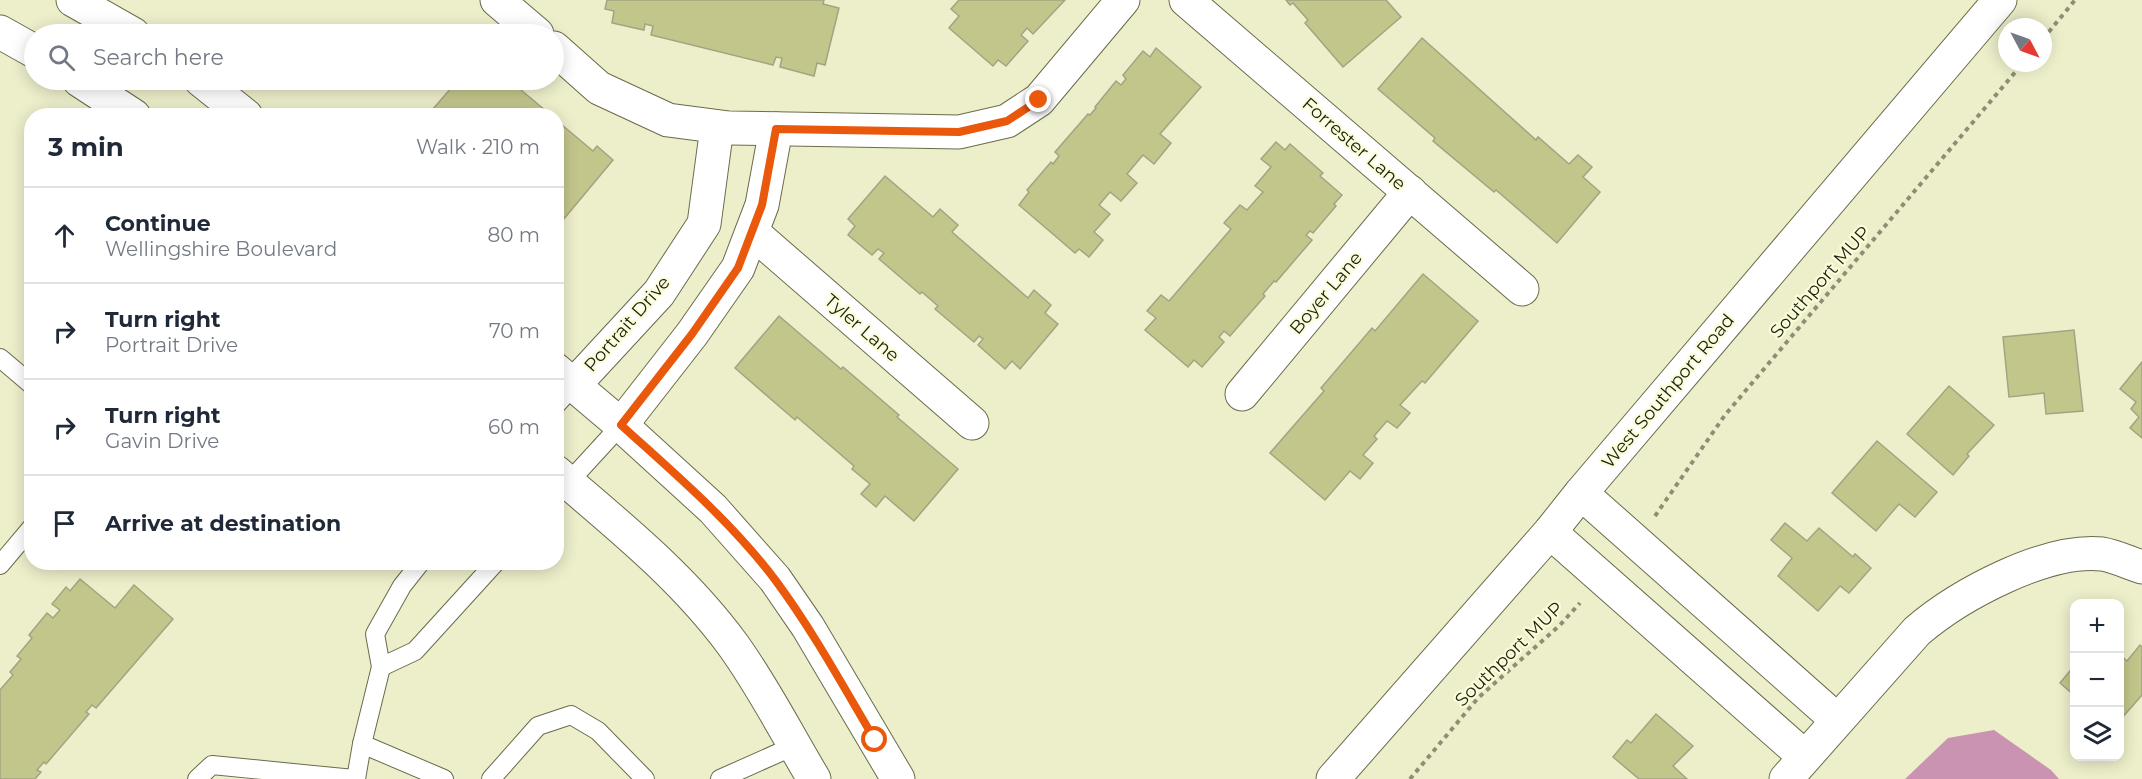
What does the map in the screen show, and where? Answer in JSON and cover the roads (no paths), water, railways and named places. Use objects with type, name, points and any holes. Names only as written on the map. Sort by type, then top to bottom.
[{"type":"street","points":[[73,0],[115,24]]},
{"type":"street","points":[[497,0],[525,24]]},
{"type":"street","points":[[564,57],[599,87],[668,120],[717,127],[959,132],[1007,121],[1039,100],[1123,0]]},
{"type":"street","name":"Forrester Lane","points":[[1186,0],[1522,289]]},
{"type":"street","name":"West Southport Road","points":[[1333,779],[1550,532],[2000,0]]},
{"type":"street","points":[[0,32],[24,45]]},
{"type":"street","points":[[94,90],[122,108]]},
{"type":"street","points":[[214,90],[236,108]]},
{"type":"street","name":"Portrait Drive","points":[[564,384],[659,293],[704,224],[717,127]]},
{"type":"street","points":[[621,425],[692,334],[738,268],[762,205],[776,129]]},
{"type":"street","name":"Boyer Lane","points":[[1242,394],[1410,192]]},
{"type":"street","name":"Tyler Lane","points":[[752,232],[972,423]]},
{"type":"street","points":[[564,387],[621,425],[713,508],[775,579],[808,627],[898,779]]},
{"type":"street","points":[[564,486],[658,561],[694,598],[733,644],[759,681],[814,779]]},
{"type":"street","points":[[1581,493],[1837,720]]},
{"type":"street","points":[[1550,532],[1796,768],[1924,625],[1967,596],[2008,574],[2071,555],[2103,554],[2142,567]]},
{"type":"lane","points":[[0,358],[24,378]]},
{"type":"lane","points":[[564,479],[621,425]]},
{"type":"lane","points":[[0,565],[24,536]]},
{"type":"lane","points":[[197,779],[212,765],[355,779],[381,667],[375,633],[402,586],[415,570]]},
{"type":"lane","points":[[381,667],[415,651],[489,570]]},
{"type":"lane","points":[[492,779],[538,726],[571,715],[598,731],[645,779]]},
{"type":"lane","points":[[362,744],[444,779]]},
{"type":"lane","points":[[720,779],[794,746]]}]
